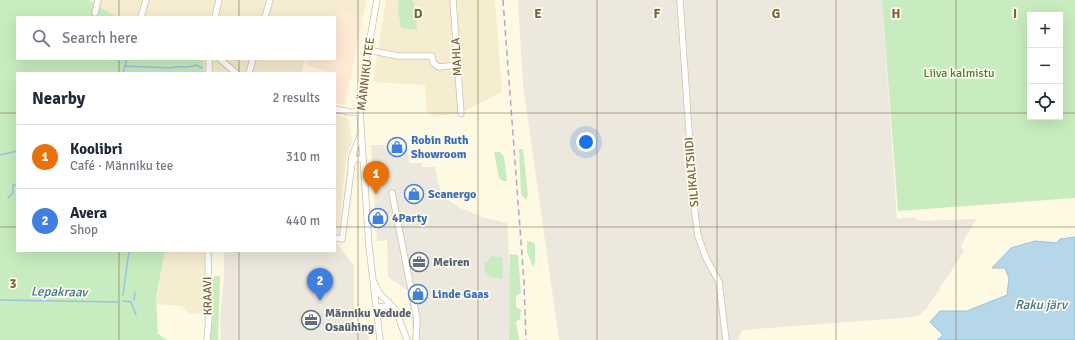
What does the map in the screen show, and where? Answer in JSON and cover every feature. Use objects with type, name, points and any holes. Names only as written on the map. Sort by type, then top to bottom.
[{"type":"street","points":[[94,13],[98,0]]},
{"type":"street","points":[[141,16],[146,0]]},
{"type":"street","points":[[214,16],[219,0]]},
{"type":"street","points":[[265,16],[270,0]]},
{"type":"street","name":"MÄNNIKU TEE","points":[[377,0],[362,84],[360,112],[373,282],[380,340]]},
{"type":"street","name":"MAHLA","points":[[454,0],[461,114]]},
{"type":"street","name":"SILIKALTSIIDI","points":[[680,0],[694,205],[698,236],[706,258],[719,282],[726,340]]},
{"type":"street","points":[[368,50],[398,56],[432,56],[433,63],[439,67],[458,65]]},
{"type":"street","points":[[209,60],[209,72]]},
{"type":"street","points":[[221,60],[235,72]]},
{"type":"street","points":[[249,72],[253,60]]},
{"type":"street","points":[[336,110],[360,112]]},
{"type":"street","points":[[336,238],[342,239],[351,158],[358,144],[361,132]]},
{"type":"street","points":[[350,170],[353,160],[363,158]]},
{"type":"street","points":[[350,170],[354,167],[364,165]]},
{"type":"street","points":[[392,193],[417,319],[416,340]]},
{"type":"street","name":"KRAAVI","points":[[207,340],[209,317],[208,252]]},
{"type":"street","points":[[373,282],[380,294],[396,311],[407,340]]},
{"type":"street","points":[[376,307],[389,306],[396,311]]},
{"type":"shaded area","points":[[88,0],[366,0],[363,16],[340,12],[336,30],[336,16],[115,16]]},
{"type":"shaded area","points":[[386,0],[495,0],[502,92],[458,114],[434,116],[427,111],[425,85],[373,82]]},
{"type":"shaded area","points":[[518,0],[882,0],[897,219],[912,217],[920,221],[976,219],[961,246],[964,251],[927,308],[918,316],[742,330],[738,340],[559,340],[523,84]]},
{"type":"shaded area","points":[[340,11],[363,16],[345,105],[336,103],[336,72],[327,72],[307,65],[309,60],[336,60],[336,26]]},
{"type":"shaded area","points":[[203,60],[305,60],[301,72],[204,72]]},
{"type":"shaded area","points":[[336,114],[348,118],[352,140],[346,159],[337,242]]},
{"type":"shaded area","points":[[371,145],[393,145],[393,149],[408,148],[409,163],[422,163],[422,167],[435,167],[442,194],[451,202],[460,208],[485,218],[507,223],[513,324],[511,340],[412,340],[413,331],[407,290],[388,277],[387,240],[377,241]]},
{"type":"shaded area","points":[[336,242],[354,266],[354,324],[366,326],[369,340],[221,340],[220,319],[224,277],[224,252],[336,252]]},
{"type":"shaded area","points":[[165,252],[204,252],[206,314],[189,313],[182,306],[156,304]]},
{"type":"green space","points":[[0,0],[88,0],[115,16],[16,16],[16,60],[203,60],[204,72],[16,72],[16,252],[165,252],[156,298],[158,334],[167,340],[0,340]]},
{"type":"green space","points":[[399,0],[412,0],[414,3],[417,30],[401,28],[398,10]]},
{"type":"green space","name":"Liiva kalmistu","points":[[882,0],[1075,0],[1075,198],[898,211]]},
{"type":"green space","points":[[519,149],[523,149],[528,195],[526,200],[521,194]]},
{"type":"green space","points":[[494,152],[500,152],[504,157],[507,181],[503,181],[499,178]]},
{"type":"green space","points":[[527,241],[535,243],[535,262],[533,267],[527,252]]},
{"type":"green space","points":[[510,254],[518,255],[521,293],[516,296],[516,307],[521,310],[520,319],[516,322],[519,340],[509,340]]},
{"type":"green space","points":[[492,256],[502,257],[503,279],[489,276],[485,271],[484,263],[486,263]]},
{"type":"green space","points":[[214,276],[220,276],[218,340],[210,340],[210,286]]},
{"type":"water","name":"Raku järv","points":[[1075,237],[1075,340],[937,340],[943,335],[930,322],[940,311],[967,311],[1007,295],[1009,278],[1005,268],[992,268],[1011,248],[1035,241],[1057,243],[1060,239]]},
{"type":"waterway","name":"Lepakraav","points":[[123,72],[127,60]]},
{"type":"waterway","name":"Lepakraav","points":[[125,66],[171,68],[190,67],[196,65],[202,68]]},
{"type":"waterway","points":[[0,155],[16,151]]},
{"type":"waterway","points":[[8,198],[13,193],[13,185],[16,185]]},
{"type":"waterway","name":"Lepakraav","points":[[123,295],[129,252]]},
{"type":"waterway","points":[[134,300],[135,292]]},
{"type":"waterway","name":"Lepakraav","points":[[0,300],[118,302]]},
{"type":"waterway","points":[[123,301],[131,302],[136,315]]},
{"type":"railway","points":[[503,0],[524,282],[526,340]]},
{"type":"place","name":"Robin Ruth Showroom","points":[[397,147]]},
{"type":"place","name":"Koolibri","points":[[376,194]]},
{"type":"place","name":"Scanergo","points":[[414,194]]},
{"type":"place","name":"4Party","points":[[378,218]]},
{"type":"place","name":"Meiren","points":[[419,262]]},
{"type":"place","name":"Linde Gaas","points":[[418,294]]},
{"type":"place","name":"Avera","points":[[320,301]]},
{"type":"place","name":"Männiku Vedude Osaühing","points":[[311,320]]}]
